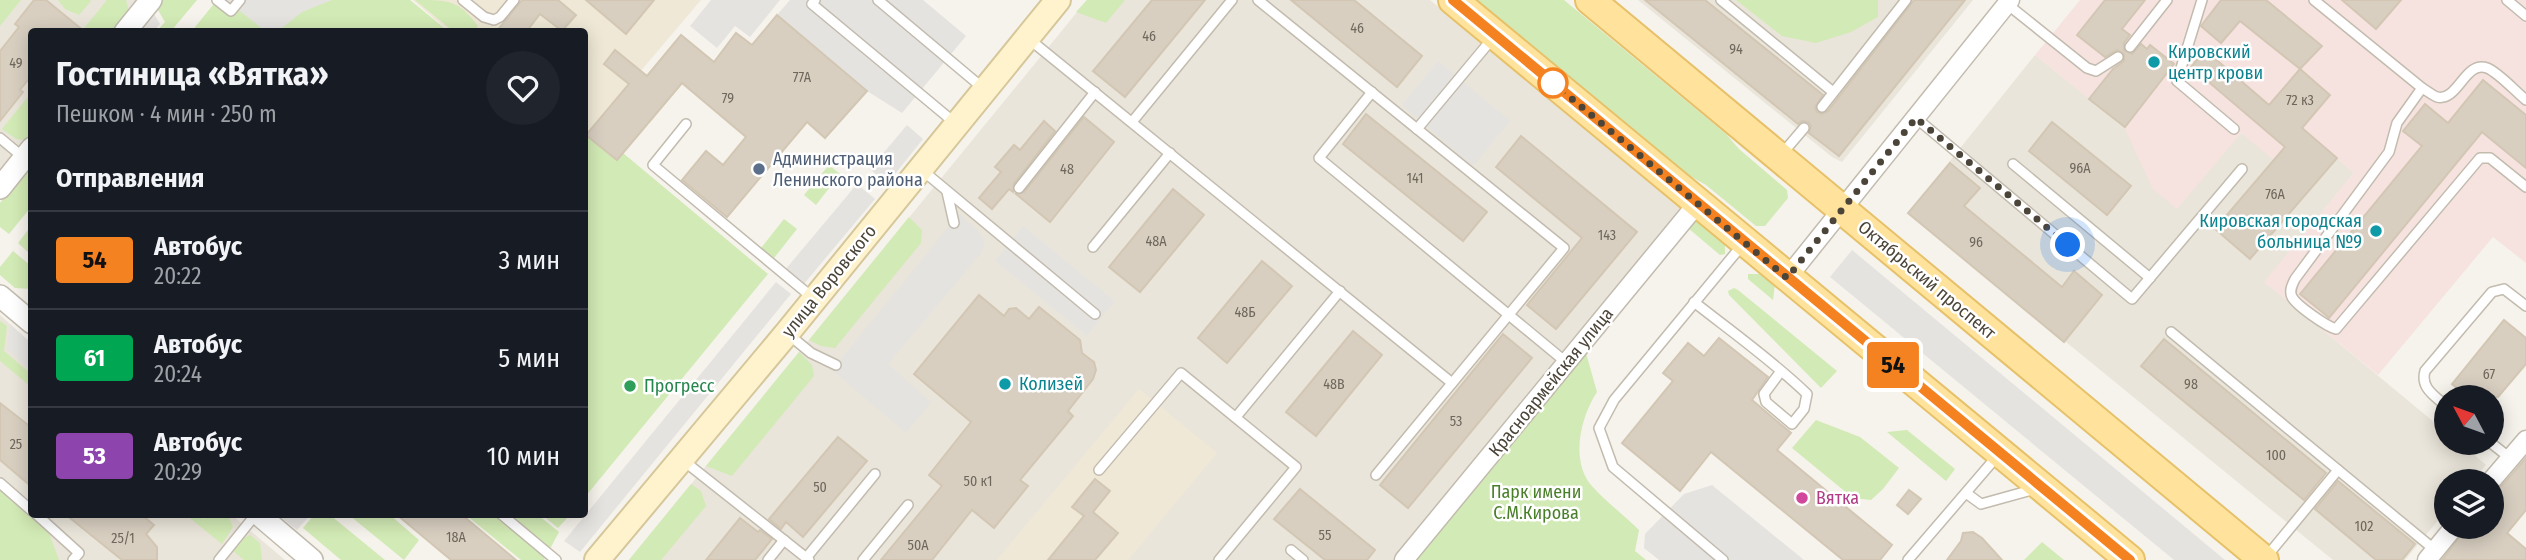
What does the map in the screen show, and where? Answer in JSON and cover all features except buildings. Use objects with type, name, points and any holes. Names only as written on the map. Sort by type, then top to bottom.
[{"type":"main road","name":"улица Воровского","points":[[597,560],[787,333],[1058,0]]},
{"type":"main road","points":[[1453,0],[2130,560]]},
{"type":"main road","name":"Октябрьский проспект","points":[[1602,4],[1842,210],[2263,560]]},
{"type":"street","points":[[128,28],[151,0]]},
{"type":"street","points":[[1787,278],[2009,2]]},
{"type":"street","points":[[0,188],[28,153]]},
{"type":"street","name":"Красноармейская улица","points":[[1404,560],[1697,204]]},
{"type":"street","points":[[0,296],[28,320]]},
{"type":"street","points":[[2501,469],[2526,440]]},
{"type":"street","points":[[262,518],[312,560]]},
{"type":"street","points":[[2431,555],[2444,539]]},
{"type":"lane","points":[[218,0],[231,11],[240,0]]},
{"type":"lane","points":[[463,0],[484,18],[494,20],[500,17],[514,0]]},
{"type":"lane","points":[[816,0],[812,4],[957,124]]},
{"type":"lane","points":[[878,0],[986,90]]},
{"type":"lane","points":[[1132,122],[1232,0]]},
{"type":"lane","points":[[1258,0],[1564,248],[1376,475]]},
{"type":"lane","points":[[1721,0],[1833,92]]},
{"type":"lane","points":[[1822,107],[1906,0]]},
{"type":"lane","points":[[2130,47],[2167,0]]},
{"type":"lane","points":[[2202,0],[2177,81],[2234,129]]},
{"type":"lane","points":[[2314,0],[2327,4],[2436,97],[2452,92],[2477,68],[2487,68],[2526,100]]},
{"type":"lane","points":[[2507,0],[2526,16]]},
{"type":"lane","points":[[2009,2],[2087,68],[2096,71],[2118,57]]},
{"type":"lane","points":[[1417,129],[1495,34]]},
{"type":"lane","points":[[1028,38],[1452,383]]},
{"type":"lane","points":[[2423,88],[2398,123],[2389,152],[2295,279],[2291,289],[2292,297],[2327,327],[2336,329],[2480,158],[2490,158],[2526,187]]},
{"type":"lane","points":[[1019,188],[1096,92]]},
{"type":"lane","points":[[1372,92],[1319,158],[1567,363]]},
{"type":"lane","points":[[1916,118],[2132,299],[2242,169]]},
{"type":"lane","points":[[686,124],[653,165],[814,299]]},
{"type":"lane","points":[[1780,157],[1804,128]]},
{"type":"lane","points":[[0,138],[28,153]]},
{"type":"lane","points":[[1093,247],[1170,153]]},
{"type":"lane","points":[[2012,164],[2150,278]]},
{"type":"lane","points":[[920,169],[1095,314]]},
{"type":"lane","points":[[947,192],[954,223]]},
{"type":"lane","points":[[1723,560],[1613,467],[1599,428],[1614,400],[1744,242]]},
{"type":"lane","points":[[2434,394],[2425,385],[2425,371],[2492,292],[2504,289],[2526,306]]},
{"type":"lane","points":[[1236,417],[1340,291]]},
{"type":"lane","points":[[1694,302],[1781,371],[1807,394],[1804,409],[1792,424],[1766,402],[1763,394],[1781,371]]},
{"type":"lane","points":[[2171,332],[2338,470],[2431,555]]},
{"type":"lane","points":[[787,333],[811,353],[836,365]]},
{"type":"lane","points":[[1099,470],[1181,373],[1296,467],[1219,560]]},
{"type":"lane","points":[[1908,560],[2000,453]]},
{"type":"lane","points":[[2504,453],[2510,458]]},
{"type":"lane","points":[[682,458],[807,559],[875,474]]},
{"type":"lane","points":[[2263,560],[2338,470]]},
{"type":"lane","points":[[0,483],[28,508]]},
{"type":"lane","points":[[1965,493],[1981,504],[2042,487]]},
{"type":"lane","points":[[863,560],[908,505]]},
{"type":"lane","points":[[41,518],[79,552],[73,560]]},
{"type":"lane","points":[[219,560],[254,518]]},
{"type":"lane","points":[[506,518],[556,560]]},
{"type":"lane","points":[[768,560],[784,540]]},
{"type":"lane","points":[[1291,550],[1303,560]]},
{"type":"shaded area","points":[[0,0],[140,0],[117,28],[28,28],[28,140],[0,175]]},
{"type":"shaded area","points":[[226,0],[332,0],[302,12],[282,28],[261,28]]},
{"type":"shaded area","points":[[413,0],[523,0],[499,28],[446,28]]},
{"type":"shaded area","points":[[544,0],[701,0],[588,133],[588,28],[529,28],[548,4]]},
{"type":"shaded area","points":[[711,0],[780,0],[750,37],[735,26],[717,48],[690,26]]},
{"type":"shaded area","points":[[790,0],[923,0],[966,36],[902,113],[867,91],[777,15]]},
{"type":"shaded area","points":[[1087,0],[1430,0],[1675,200],[1681,208],[1681,214],[1396,560],[629,560]]},
{"type":"shaded area","points":[[1638,0],[1973,0],[1842,162],[1832,157]]},
{"type":"shaded area","points":[[2080,0],[2526,0],[2526,263],[2493,237],[2378,375],[2264,282],[2354,173],[2302,128],[2274,160],[2241,133],[2177,209],[2153,189],[2124,127],[2035,55]]},
{"type":"shaded area","points":[[151,9],[160,24],[157,28],[136,28]]},
{"type":"shaded area","points":[[2035,55],[2125,127],[2153,188],[2242,133],[2302,128],[2354,173],[2265,282],[2434,422],[2434,455],[2474,455],[2486,465],[2482,469],[2434,469],[2434,525],[2405,560],[2333,560],[1908,213]]},
{"type":"shaded area","points":[[1438,61],[1510,121],[1473,166],[1402,105]]},
{"type":"shaded area","points":[[907,125],[923,139],[887,184],[870,169]]},
{"type":"shaded area","points":[[857,184],[875,199],[803,285],[785,270]]},
{"type":"shaded area","points":[[959,214],[977,230],[985,242],[981,253],[888,364],[931,402],[906,433],[832,370]]},
{"type":"shaded area","points":[[1023,226],[1115,301],[1087,336],[995,261]]},
{"type":"shaded area","points":[[1852,250],[2225,560],[2174,560],[1830,277]]},
{"type":"shaded area","points":[[776,282],[791,294],[580,552],[564,541],[583,518],[588,518],[588,512]]},
{"type":"shaded area","points":[[0,315],[28,340],[28,518],[236,518],[285,560],[0,560]]},
{"type":"shaded area","points":[[10,324],[28,340],[28,367],[7,349]]},
{"type":"shaded area","points":[[1139,389],[1217,453],[1128,560],[997,560]]},
{"type":"shaded area","points":[[1712,485],[1804,560],[1659,560],[1644,548],[1645,534],[1684,494]]},
{"type":"shaded area","points":[[282,518],[307,518],[297,530]]},
{"type":"green space","points":[[0,0],[21,0],[0,26]]},
{"type":"green space","points":[[58,0],[91,1],[79,15],[65,9]]},
{"type":"green space","points":[[107,0],[126,0],[129,11],[115,28],[84,28]]},
{"type":"green space","points":[[160,0],[197,0],[174,28],[160,28],[165,22],[155,5]]},
{"type":"green space","points":[[217,0],[410,0],[444,28],[194,28]]},
{"type":"green space","points":[[415,0],[452,3],[465,11],[478,26],[449,28]]},
{"type":"green space","points":[[1087,0],[1125,0],[1106,23],[1076,12]]},
{"type":"green space","points":[[1475,0],[1564,0],[1726,134],[1739,149],[1787,190],[1788,198],[1765,226],[1756,226],[1706,185],[1690,176]]},
{"type":"green space","points":[[1736,0],[1878,0],[1878,17],[1851,32],[1816,43],[1782,36]]},
{"type":"green space","points":[[28,97],[28,136],[25,140],[16,139],[2,129]]},
{"type":"green space","name":"Прогресс","points":[[588,138],[616,160],[623,153],[768,274],[588,493]]},
{"type":"green space","points":[[829,165],[840,174],[816,205],[804,195]]},
{"type":"green space","points":[[28,169],[28,211],[9,234],[0,227],[0,203]]},
{"type":"green space","points":[[909,217],[922,230],[921,243],[835,348],[821,346],[809,340]]},
{"type":"green space","points":[[784,219],[797,229],[774,258],[761,248]]},
{"type":"green space","points":[[1697,221],[1725,243],[1725,254],[1720,255],[1688,228]]},
{"type":"green space","points":[[28,230],[28,252],[18,243]]},
{"type":"green space","points":[[13,251],[28,264],[28,289],[15,288],[0,275],[0,267]]},
{"type":"green space","points":[[1748,274],[1761,274],[1775,284],[1773,300],[1748,279]]},
{"type":"green space","points":[[1734,288],[1837,371],[1821,388],[1729,295],[1728,291]]},
{"type":"green space","points":[[0,321],[7,326],[4,351],[28,371],[28,384],[0,361]]},
{"type":"green space","points":[[799,352],[812,365],[814,376],[732,476],[706,466]]},
{"type":"green space","name":"Парк имени С.М.Кирова","points":[[1586,353],[1597,392],[1586,413],[1580,438],[1581,463],[1591,485],[1639,530],[1635,551],[1646,560],[1413,560]]},
{"type":"green space","points":[[1816,420],[1860,437],[1899,468],[1871,500],[1853,498],[1792,448]]},
{"type":"green space","points":[[1907,430],[1955,469],[1946,481],[1887,432]]},
{"type":"green space","points":[[691,484],[701,491],[706,506],[661,560],[629,560]]},
{"type":"green space","points":[[0,490],[28,515],[28,518],[32,518],[49,533],[59,560],[0,560]]},
{"type":"green space","points":[[190,518],[229,518],[233,527],[222,544]]},
{"type":"green space","points":[[311,518],[334,518],[385,560],[341,560],[303,528]]},
{"type":"green space","points":[[353,518],[393,518],[419,540],[404,560]]},
{"type":"green space","points":[[470,518],[542,518],[559,532],[544,560],[521,560]]},
{"type":"green space","points":[[546,518],[567,518],[558,528]]},
{"type":"green space","points":[[250,535],[260,543],[262,560],[244,560],[233,551]]},
{"type":"green space","points":[[2042,542],[2064,560],[2024,560]]},
{"type":"bus line","name":"54","points":[[1453,0],[2130,560]]},
{"type":"place","name":"Кировский центр крови","points":[[2154,62]]},
{"type":"place","name":"Администрация Ленинского района","points":[[759,169]]},
{"type":"place","name":"Кировская городская больница №9","points":[[2376,231]]},
{"type":"place","name":"Колизей","points":[[1005,384]]},
{"type":"place","name":"Прогресс","points":[[630,386]]},
{"type":"place","name":"Вятка","points":[[1802,498]]},
{"type":"route","points":[[1553,83],[1787,278],[1916,118],[2068,245]]}]
